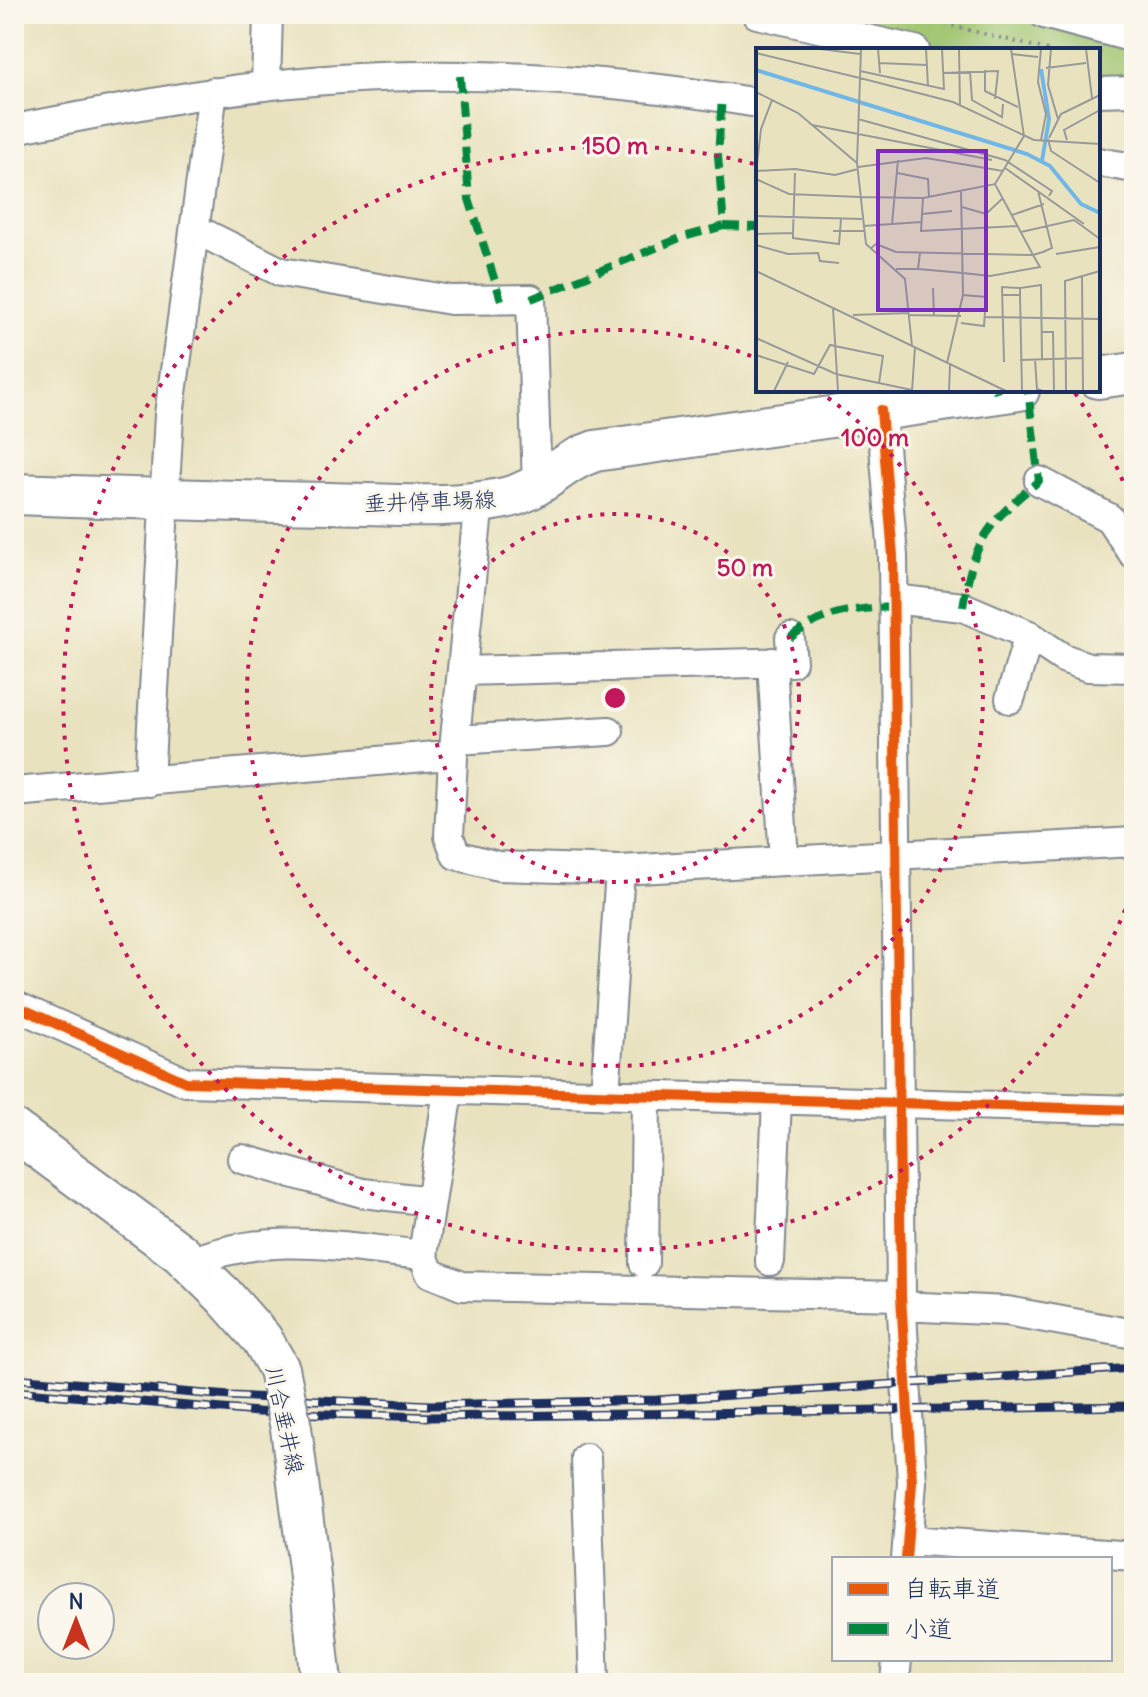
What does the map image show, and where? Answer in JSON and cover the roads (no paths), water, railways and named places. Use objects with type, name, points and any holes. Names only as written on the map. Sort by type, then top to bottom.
[{"type":"main road","points":[[1100,378],[1134,373]]},
{"type":"main road","name":"垂井停車場線","points":[[14,494],[408,505],[479,501],[508,498],[537,487],[569,459],[595,451],[1005,392]]},
{"type":"main road","name":"川合垂井線","points":[[14,1130],[190,1263],[262,1339],[279,1369],[291,1428],[321,1683]]},
{"type":"street","points":[[266,86],[268,14]]},
{"type":"street","points":[[757,14],[906,48]]},
{"type":"street","points":[[1044,14],[1134,38]]},
{"type":"street","points":[[14,129],[213,92],[426,76],[504,76],[756,103]]},
{"type":"street","points":[[1100,92],[1134,91]]},
{"type":"street","points":[[149,782],[169,415],[213,92]]},
{"type":"street","points":[[1100,162],[1134,168]]},
{"type":"street","points":[[195,229],[281,272],[451,300],[531,299],[537,487]]},
{"type":"street","points":[[881,410],[893,599],[901,1301],[912,1482],[907,1550],[1134,1556]]},
{"type":"street","points":[[1039,481],[1109,518],[1134,555]]},
{"type":"street","points":[[479,501],[454,749],[449,836],[456,855],[498,866],[620,870],[1134,842]]},
{"type":"street","points":[[893,599],[963,607],[1029,635],[1063,658],[1088,667],[1134,668]]},
{"type":"street","points":[[1010,699],[1029,635]]},
{"type":"street","points":[[462,671],[792,662],[790,638]]},
{"type":"street","points":[[772,662],[784,861]]},
{"type":"street","points":[[14,792],[436,756],[454,749],[609,731]]},
{"type":"street","points":[[605,1095],[620,870]]},
{"type":"street","points":[[14,1005],[186,1082],[1134,1110]]},
{"type":"street","points":[[448,1091],[423,1255],[430,1273],[462,1286],[901,1301],[1007,1311],[1134,1334]]},
{"type":"street","points":[[644,1263],[646,1096]]},
{"type":"street","points":[[770,1261],[777,1100]]},
{"type":"street","points":[[242,1159],[363,1193],[431,1201]]},
{"type":"street","points":[[190,1263],[223,1249],[288,1241],[423,1255]]},
{"type":"street","points":[[586,1458],[594,1683]]},
{"type":"street","points":[[895,1683],[897,1661]]},
{"type":"railway","points":[[14,1378],[230,1396],[431,1405],[657,1400],[1134,1368]]},
{"type":"railway","points":[[14,1391],[258,1412],[431,1417],[1134,1406]]}]
